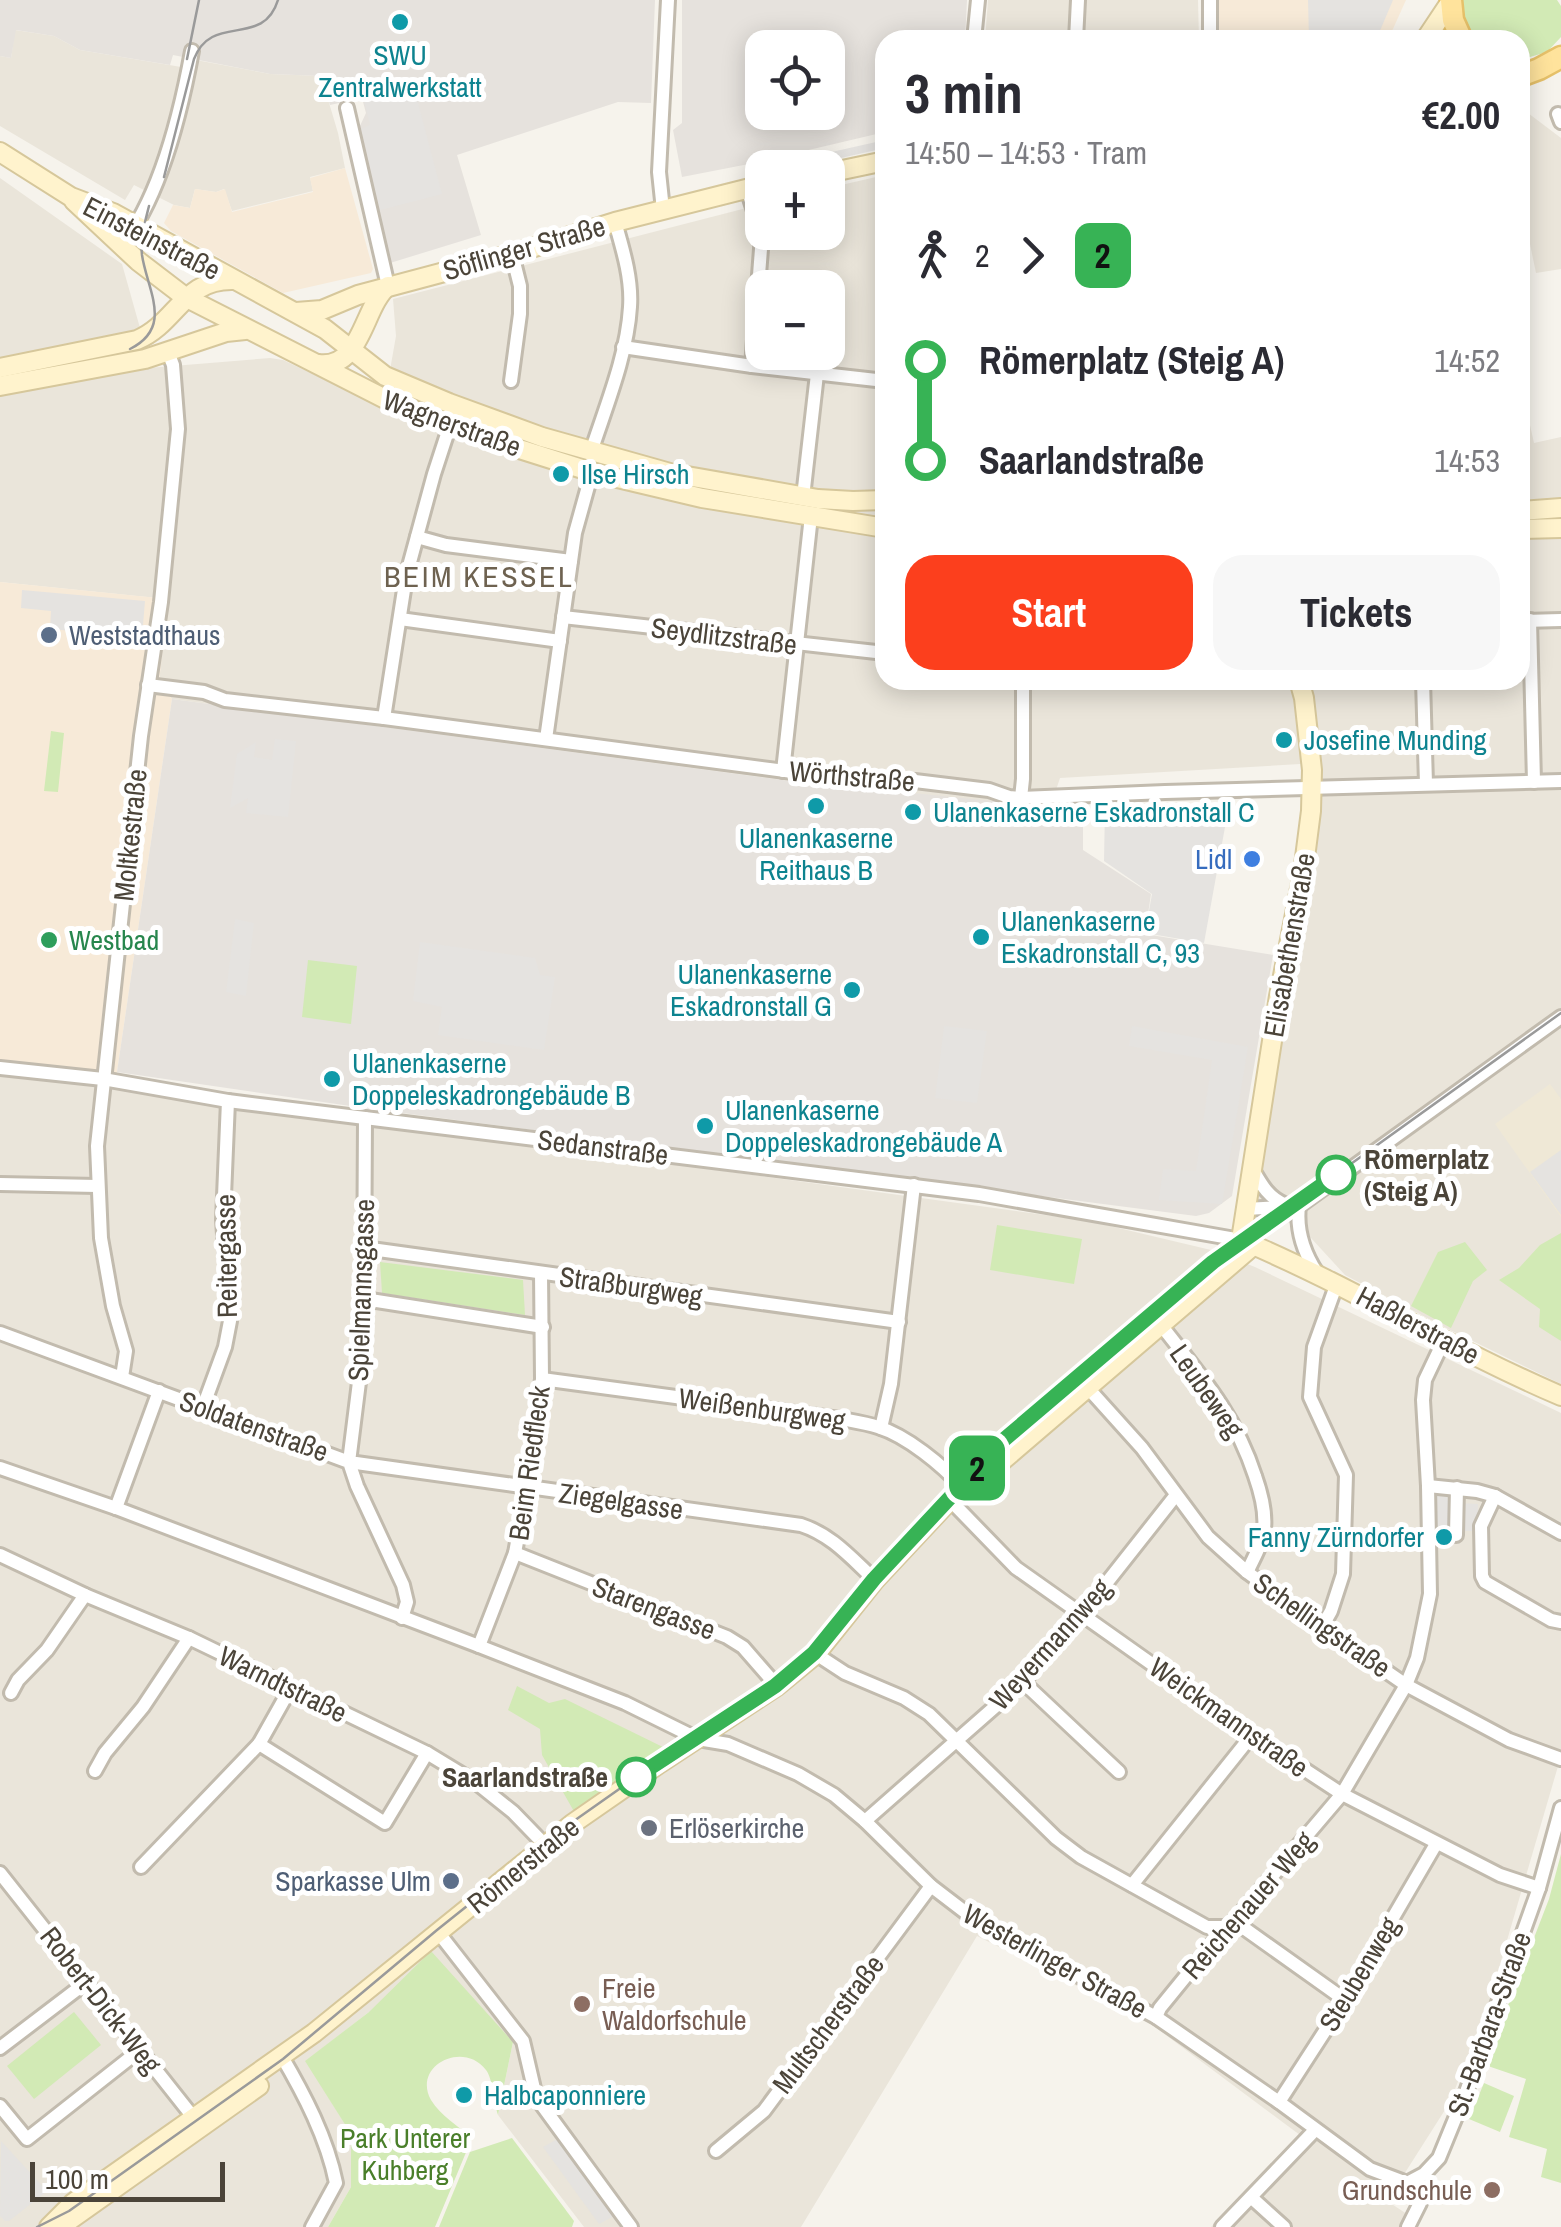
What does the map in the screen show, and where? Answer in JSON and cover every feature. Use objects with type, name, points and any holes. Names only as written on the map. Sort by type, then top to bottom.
[{"type":"main road","points":[[1451,1],[1457,30]]},
{"type":"main road","points":[[1530,72],[1559,65]]},
{"type":"street","points":[[663,210],[659,172],[668,0]]},
{"type":"street","points":[[975,30],[978,0]]},
{"type":"street","points":[[1076,30],[1078,0]]},
{"type":"street","points":[[1210,0],[1210,30]]},
{"type":"street","points":[[1432,30],[1451,1]]},
{"type":"street","points":[[121,246],[136,226],[166,158],[192,51]]},
{"type":"street","points":[[317,364],[335,364],[351,348],[388,286],[346,108]]},
{"type":"street","name":"Einsteinstraße","points":[[0,152],[71,197],[113,213],[288,310]]},
{"type":"street","points":[[845,169],[875,163]]},
{"type":"street","name":"Söflinger Straße","points":[[288,310],[314,312],[388,286],[745,190]]},
{"type":"street","name":"Einsteinstraße","points":[[71,197],[156,277],[250,331]]},
{"type":"street","points":[[590,452],[623,347],[630,309],[626,261],[615,222]]},
{"type":"street","points":[[510,381],[520,314],[520,286],[512,254]]},
{"type":"street","points":[[0,368],[146,336],[185,297],[208,283],[233,280]]},
{"type":"street","name":"Wagnerstraße","points":[[288,310],[325,329],[385,376],[526,432],[686,476],[803,497],[875,500]]},
{"type":"street","points":[[164,321],[160,337],[168,352]]},
{"type":"street","points":[[0,386],[120,364],[231,331],[250,331]]},
{"type":"street","name":"Wagnerstraße","points":[[250,331],[399,406],[592,472],[684,494],[875,526]]},
{"type":"street","points":[[623,347],[745,365]]},
{"type":"street","name":"Moltkestraße","points":[[122,1377],[126,1351],[100,1238],[96,1146],[178,429],[173,365],[168,352]]},
{"type":"street","points":[[784,370],[875,380]]},
{"type":"street","points":[[803,497],[816,374]]},
{"type":"street","points":[[384,718],[406,577],[450,425]]},
{"type":"street","points":[[546,739],[571,561],[592,472]]},
{"type":"street","points":[[1530,510],[1561,508]]},
{"type":"street","points":[[783,771],[811,516]]},
{"type":"street","points":[[1530,529],[1561,528]]},
{"type":"street","points":[[417,537],[571,561]]},
{"type":"street","name":"Seydlitzstraße","points":[[563,617],[875,652]]},
{"type":"street","points":[[400,619],[560,641]]},
{"type":"street","points":[[1530,621],[1561,620]]},
{"type":"street","name":"Wörthstraße","points":[[148,685],[204,692],[225,700],[783,771],[896,784],[934,783],[1021,798],[1561,781]]},
{"type":"street","points":[[1021,798],[1023,690]]},
{"type":"street","name":"Elisabethenstraße","points":[[1248,1242],[1246,1208],[1306,852],[1313,789],[1301,690]]},
{"type":"street","points":[[1424,690],[1426,784]]},
{"type":"street","points":[[1529,690],[1534,782]]},
{"type":"street","points":[[1246,1208],[1294,1206],[1561,1017]]},
{"type":"street","name":"Sedanstraße","points":[[0,1068],[103,1079],[228,1101],[914,1185],[1020,1200],[1248,1242]]},
{"type":"street","name":"Reitergasse","points":[[203,1408],[230,1321],[223,1220],[228,1101]]},
{"type":"street","name":"Spielmannsgasse","points":[[349,1462],[361,1366],[365,1118]]},
{"type":"street","points":[[1253,1170],[1270,1196],[1294,1206]]},
{"type":"street","points":[[0,1184],[97,1186]]},
{"type":"street","points":[[882,1428],[891,1384],[914,1185]]},
{"type":"street","points":[[1294,1206],[1306,1256],[1316,1274]]},
{"type":"street","points":[[1218,1267],[1248,1242]]},
{"type":"street","name":"Haßlerstraße","points":[[1248,1242],[1561,1396]]},
{"type":"street","name":"Straßburgweg","points":[[364,1248],[899,1322]]},
{"type":"street","name":"Römerstraße","points":[[956,1493],[1002,1462],[1160,1326],[1218,1267]]},
{"type":"street","name":"Römerstraße","points":[[60,2227],[284,2060],[604,1802],[777,1686],[816,1654],[875,1580],[993,1449],[1218,1267]]},
{"type":"street","name":"Beim Riedfleck","points":[[479,1646],[515,1553],[527,1487],[542,1379],[541,1273]]},
{"type":"street","points":[[1322,1628],[1343,1574],[1346,1474],[1310,1397],[1314,1347],[1337,1283]]},
{"type":"street","name":"Straßburgweg","points":[[364,1299],[543,1327]]},
{"type":"street","name":"Leubeweg","points":[[1160,1326],[1217,1398],[1244,1442],[1263,1500],[1264,1527],[1247,1572]]},
{"type":"street","name":"Soldatenstraße","points":[[0,1333],[349,1462],[403,1585],[407,1602],[402,1618]]},
{"type":"street","name":"Reichenauer Weg","points":[[1156,2016],[1342,1794],[1406,1685],[1417,1658],[1430,1594],[1425,1380],[1444,1340]]},
{"type":"street","name":"Weißenburgweg","points":[[542,1379],[882,1428],[945,1469],[956,1493]]},
{"type":"street","name":"Schellingstraße","points":[[1088,1388],[1142,1448],[1208,1537],[1247,1572],[1406,1685],[1509,1740],[1561,1759]]},
{"type":"street","points":[[116,1508],[159,1391]]},
{"type":"street","name":"Ziegelgasse","points":[[349,1462],[800,1525],[832,1539],[875,1580]]},
{"type":"street","points":[[2,1473],[116,1508],[479,1646],[624,1703],[698,1739]]},
{"type":"street","points":[[1428,1486],[1496,1496],[1561,1533]]},
{"type":"street","points":[[1456,1535],[1457,1488]]},
{"type":"street","name":"Weickmannstraße","points":[[956,1493],[1016,1568],[1252,1734],[1342,1794],[1500,1875],[1539,1888]]},
{"type":"street","name":"Weyermannweg","points":[[866,1821],[1023,1682],[1176,1496]]},
{"type":"street","points":[[1496,1496],[1480,1526],[1484,1582],[1561,1622]]},
{"type":"street","name":"Starengasse","points":[[515,1553],[727,1637],[743,1646],[777,1686]]},
{"type":"street","name":"Warndtstraße","points":[[0,1555],[189,1638],[428,1753],[513,1812],[546,1846]]},
{"type":"street","points":[[11,1693],[85,1595]]},
{"type":"street","points":[[95,1771],[144,1708],[189,1638]]},
{"type":"street","points":[[816,1654],[845,1673],[904,1698],[928,1714],[1056,1838],[1081,1857],[1207,1927],[1230,1924],[1345,2000]]},
{"type":"street","points":[[1023,1682],[1119,1772]]},
{"type":"street","points":[[142,1867],[259,1744],[290,1688]]},
{"type":"street","points":[[1132,1885],[1252,1734]]},
{"type":"street","name":"Westerlinger Straße","points":[[698,1739],[728,1744],[834,1794],[930,1886],[978,1922],[1156,2016],[1370,2169],[1407,2183],[1415,2180]]},
{"type":"street","points":[[259,1744],[385,1823],[428,1753]]},
{"type":"street","name":"St.-Barbara-Straße","points":[[1415,2180],[1439,2158],[1466,2092],[1539,1888],[1561,1808]]},
{"type":"street","name":"Steubenweg","points":[[1279,2102],[1345,2000],[1436,1844]]},
{"type":"street","name":"Robert-Dick-Weg","points":[[0,1873],[197,2122]]},
{"type":"street","name":"Multscherstraße","points":[[716,2151],[764,2111],[930,1886]]},
{"type":"street","points":[[438,1932],[524,2041],[536,2098],[630,2227]]},
{"type":"street","points":[[0,2048],[88,1981]]},
{"type":"street","points":[[0,2106],[27,2138],[140,2050]]},
{"type":"street","points":[[284,2060],[315,2120],[336,2182],[312,2227]]},
{"type":"street","name":"Römerstraße","points":[[49,2227],[73,2203],[197,2122]]},
{"type":"street","points":[[1222,2227],[1316,2130]]},
{"type":"street","points":[[1408,2227],[1420,2203],[1415,2180]]},
{"type":"street","points":[[1252,2198],[1284,2227]]},
{"type":"shaded area","points":[[0,0],[655,0],[651,103],[618,102],[457,155],[481,235],[390,263],[359,128],[366,113],[362,98],[330,105],[321,76],[270,74],[173,55],[170,65],[80,50],[54,36],[16,30],[11,58],[0,56]]},
{"type":"shaded area","points":[[682,0],[967,0],[966,30],[875,30],[875,134],[809,150],[745,150],[745,165],[682,177],[673,130],[682,123]]},
{"type":"shaded area","points":[[988,0],[1198,0],[1199,30],[986,30]]},
{"type":"shaded area","points":[[1216,0],[1406,0],[1392,30],[1218,30]]},
{"type":"shaded area","points":[[1308,0],[1393,0],[1380,30],[1309,30]]},
{"type":"shaded area","points":[[15,30],[54,36],[80,50],[193,69],[196,60],[270,74],[321,76],[345,168],[310,177],[313,191],[232,211],[224,189],[195,189],[190,208],[174,205],[134,185],[125,200],[0,126],[0,56],[11,58]]},
{"type":"shaded area","points":[[413,84],[442,194],[380,210],[361,129],[370,125],[363,97]]},
{"type":"shaded area","points":[[1530,115],[1561,138],[1561,269],[1536,273],[1530,244]]},
{"type":"shaded area","points":[[875,142],[875,150],[845,157],[845,150],[841,150]]},
{"type":"shaded area","points":[[345,168],[371,273],[283,293],[171,231],[164,223],[173,205],[190,208],[195,189],[225,189],[232,212],[313,192],[310,178]]},
{"type":"shaded area","points":[[875,177],[875,690],[1530,690],[1530,425],[1534,443],[1561,437],[1561,1384],[1345,1275],[1311,1238],[1255,1199],[1317,763],[1060,778],[1051,805],[1020,805],[767,778],[172,699],[159,683],[167,599],[0,582],[0,178],[122,264],[140,328],[128,334],[136,369],[270,358],[283,360],[374,403],[390,370],[396,336],[393,299],[745,208],[745,250],[845,250],[845,184]]},
{"type":"shaded area","points":[[0,582],[168,599],[159,683],[172,699],[117,1072],[110,1088],[0,1072]]},
{"type":"shaded area","points":[[22,590],[145,601],[142,637],[50,629],[51,611],[21,608]]},
{"type":"shaded area","points":[[172,699],[783,780],[1083,810],[1083,850],[1151,894],[1145,934],[1273,955],[1232,1196],[1209,1213],[1196,1216],[364,1108],[117,1072]]},
{"type":"shaded area","points":[[275,739],[296,741],[288,817],[246,813],[248,798],[230,808],[237,754],[256,742],[254,757],[272,760]]},
{"type":"shaded area","points":[[1229,805],[1204,943],[1145,933],[1152,894],[1104,861],[1105,807]]},
{"type":"shaded area","points":[[235,919],[254,923],[246,996],[226,992]]},
{"type":"shaded area","points":[[420,942],[535,958],[540,975],[555,977],[544,1050],[438,1035],[442,1007],[413,1001]]},
{"type":"shaded area","points":[[944,1026],[987,1031],[977,1103],[935,1098]]},
{"type":"shaded area","points":[[1132,1026],[1248,1047],[1222,1204],[1159,1200],[1163,1169],[1196,1171],[1212,1060],[1129,1046]]},
{"type":"shaded area","points":[[0,1072],[1089,1221],[1211,1250],[1255,1267],[1561,1413],[1561,1756],[1489,2002],[1450,2102],[1387,2201],[1410,2216],[1402,2227],[1211,2227],[1300,2135],[1147,2021],[977,1936],[801,2227],[584,2227],[498,2115],[513,2042],[369,2012],[306,2061],[351,2134],[351,2187],[328,2227],[0,2227]]},
{"type":"shaded area","points":[[1550,1084],[1561,1099],[1561,1217],[1495,1124]]},
{"type":"shaded area","points":[[1561,1150],[1561,1215],[1530,1172]]},
{"type":"shaded area","points":[[1428,1496],[1457,1496],[1457,1503],[1478,1504],[1477,1531],[1428,1535]]},
{"type":"shaded area","points":[[563,2136],[620,2213],[599,2224],[543,2147]]},
{"type":"shaded area","points":[[1,2141],[47,2191],[9,2221],[0,2216]]},
{"type":"green space","points":[[1463,0],[1557,0],[1561,6],[1561,37],[1547,52],[1530,57],[1530,30],[1469,30]]},
{"type":"green space","points":[[51,731],[64,733],[58,792],[44,791]]},
{"type":"green space","points":[[308,960],[357,966],[351,1024],[302,1017]]},
{"type":"green space","points":[[997,1225],[1082,1239],[1074,1284],[990,1270]]},
{"type":"green space","points":[[1561,1233],[1561,1341],[1539,1327],[1540,1309],[1499,1280],[1519,1268],[1540,1245]]},
{"type":"green space","points":[[1465,1242],[1487,1270],[1473,1281],[1451,1328],[1411,1306],[1438,1252]]},
{"type":"green space","points":[[380,1262],[523,1280],[525,1315],[382,1293]]},
{"type":"green space","points":[[517,1686],[549,1703],[565,1699],[669,1750],[576,1815],[542,1755],[540,1729],[508,1710]]},
{"type":"green space","points":[[1561,1854],[1561,2183],[1541,2177],[1547,2149],[1509,2137],[1526,2079],[1485,2065],[1549,1899]]},
{"type":"green space","name":"Park Unterer Kuhberg","points":[[431,1951],[513,2042],[498,2115],[486,2070],[465,2057],[443,2061],[428,2077],[431,2100],[472,2138],[435,2227],[328,2227],[351,2187],[351,2134],[305,2061],[369,2012]]},
{"type":"green space","points":[[74,2012],[101,2045],[34,2099],[7,2066]]},
{"type":"green space","points":[[1484,2083],[1514,2096],[1500,2132],[1469,2119]]},
{"type":"green space","points":[[512,2138],[574,2221],[572,2227],[439,2227],[470,2152]]},
{"type":"tram line","points":[[187,59],[199,0]]},
{"type":"tram line","points":[[164,177],[194,59],[202,45],[213,37],[261,23],[271,15],[278,0]]},
{"type":"tram line","points":[[130,349],[143,340],[154,319],[142,249],[149,206]]},
{"type":"tram line","points":[[37,2227],[69,2211],[283,2059],[571,1823],[775,1686],[815,1653],[872,1580],[993,1449],[1213,1263],[1561,1013]]},
{"type":"tram line","name":"2","points":[[636,1777],[775,1686],[814,1653],[874,1579],[993,1449],[1213,1262],[1336,1175]]},
{"type":"place","name":"SWU Zentralwerkstatt","points":[[400,22]]},
{"type":"place","name":"Ilse Hirsch","points":[[561,474]]},
{"type":"place","name":"Weststadthaus","points":[[49,635]]},
{"type":"place","name":"Josefine Munding","points":[[1284,740]]},
{"type":"place","name":"Ulanenkaserne Reithaus B","points":[[816,806]]},
{"type":"place","name":"Ulanenkaserne Eskadronstall C","points":[[913,812]]},
{"type":"place","name":"Lidl","points":[[1252,859]]},
{"type":"place","name":"Ulanenkaserne Eskadronstall C, 93","points":[[981,937]]},
{"type":"place","name":"Westbad","points":[[49,940]]},
{"type":"place","name":"Ulanenkaserne Eskadronstall G","points":[[852,990]]},
{"type":"place","name":"Ulanenkaserne Doppeleskadrongebäude B","points":[[332,1079]]},
{"type":"place","name":"Ulanenkaserne Doppeleskadrongebäude A","points":[[705,1126]]},
{"type":"place","name":"Römerplatz (Steig A)","points":[[1336,1175]]},
{"type":"place","name":"Fanny Zürndorfer","points":[[1444,1537]]},
{"type":"place","name":"Saarlandstraße","points":[[636,1777]]},
{"type":"place","name":"Erlöserkirche","points":[[649,1828]]},
{"type":"place","name":"Sparkasse Ulm","points":[[451,1881]]},
{"type":"place","name":"Freie Waldorfschule","points":[[582,2004]]},
{"type":"place","name":"Halbcaponniere","points":[[464,2095]]},
{"type":"place","name":"Grundschule","points":[[1492,2190]]},
{"type":"district","name":"BEIM KESSEL","points":[[479,577]]}]
